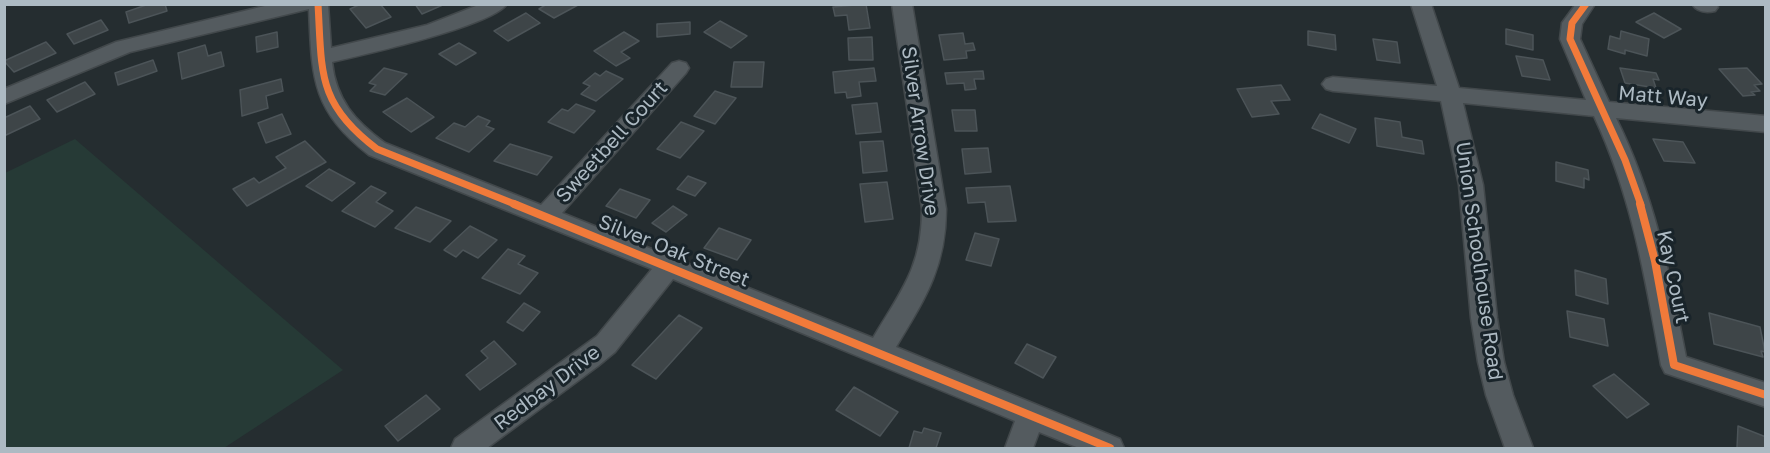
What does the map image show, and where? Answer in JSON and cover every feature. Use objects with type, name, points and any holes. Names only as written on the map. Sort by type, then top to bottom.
[{"type":"street","points":[[4,97],[123,47],[303,4]]},
{"type":"street","name":"Silver Oak Street","points":[[318,4],[327,93],[333,108],[361,138],[395,157],[669,266],[812,327],[879,352],[1110,448]]},
{"type":"street","points":[[322,57],[421,35],[473,17],[498,4]]},
{"type":"street","name":"Silver Arrow Drive","points":[[879,352],[917,285],[930,257],[934,236],[934,209],[902,4]]},
{"type":"street","name":"Union Schoolhouse Road","points":[[1421,4],[1463,141],[1471,184],[1485,326],[1491,363],[1519,448]]},
{"type":"street","points":[[1586,4],[1572,23],[1570,39],[1599,108]]},
{"type":"street","name":"Sweetbell Court","points":[[544,216],[679,69]]},
{"type":"street","name":"Matt Way","points":[[1333,84],[1766,124]]},
{"type":"street","name":"Kay Court","points":[[1599,108],[1625,159],[1648,233],[1674,365],[1766,395]]},
{"type":"street","name":"Redbay Drive","points":[[465,448],[606,344],[669,266]]},
{"type":"street","points":[[1019,448],[1031,416]]},
{"type":"green space","points":[[75,139],[343,370],[224,448],[5,448],[5,173]]},
{"type":"building","points":[[149,4],[165,4],[167,11],[129,23],[126,12]]},
{"type":"building","points":[[361,4],[380,4],[391,17],[366,28],[350,9]]},
{"type":"building","points":[[415,4],[445,4],[422,14]]},
{"type":"building","points":[[547,4],[578,5],[554,18],[539,9]]},
{"type":"building","points":[[866,4],[870,28],[849,30],[847,15],[835,16],[833,7]]},
{"type":"building","points":[[526,13],[540,23],[508,41],[494,31]]},
{"type":"building","points":[[1654,13],[1681,29],[1664,38],[1636,22]]},
{"type":"building","points":[[101,20],[108,30],[74,44],[67,34]]},
{"type":"building","points":[[720,21],[747,36],[731,48],[704,32]]},
{"type":"building","points":[[690,22],[690,34],[657,37],[657,24]]},
{"type":"building","points":[[1506,29],[1533,35],[1533,50],[1506,44]]},
{"type":"building","points":[[1308,31],[1335,35],[1336,50],[1308,45]]},
{"type":"building","points":[[1621,31],[1649,39],[1647,56],[1625,50],[1625,54],[1608,49],[1610,36],[1620,39]]},
{"type":"building","points":[[277,32],[278,47],[257,52],[256,37]]},
{"type":"building","points":[[624,32],[639,41],[621,52],[630,58],[616,66],[594,51]]},
{"type":"building","points":[[963,33],[965,44],[973,43],[975,50],[966,51],[967,58],[944,60],[939,35]]},
{"type":"building","points":[[872,37],[873,60],[849,60],[848,38]]},
{"type":"building","points":[[1373,39],[1397,42],[1400,63],[1377,60]]},
{"type":"building","points":[[46,42],[56,53],[14,72],[4,61]]},
{"type":"building","points":[[459,43],[476,53],[456,65],[439,54]]},
{"type":"building","points":[[205,45],[208,56],[221,52],[224,66],[182,79],[178,53]]},
{"type":"building","points":[[1516,56],[1543,60],[1550,80],[1522,76]]},
{"type":"building","points":[[153,60],[157,71],[118,85],[115,73]]},
{"type":"building","points":[[734,62],[764,62],[762,87],[731,87]]},
{"type":"building","points":[[384,68],[407,74],[385,95],[370,91],[376,85],[369,83]]},
{"type":"building","points":[[874,68],[876,81],[859,82],[861,96],[847,98],[846,92],[835,93],[833,72]]},
{"type":"building","points":[[1620,68],[1656,73],[1659,80],[1653,79],[1656,88],[1625,83]]},
{"type":"building","points":[[1747,68],[1762,84],[1754,85],[1760,91],[1751,92],[1755,95],[1743,96],[1719,69]]},
{"type":"building","points":[[606,71],[623,79],[596,101],[581,94],[590,86],[583,83],[595,73],[600,76]]},
{"type":"building","points":[[983,71],[984,79],[974,79],[976,89],[965,90],[964,83],[947,84],[945,73]]},
{"type":"building","points":[[281,79],[283,91],[266,96],[268,108],[242,116],[240,90]]},
{"type":"building","points":[[85,82],[95,94],[57,112],[47,100]]},
{"type":"building","points":[[1281,85],[1290,100],[1271,101],[1279,114],[1252,117],[1237,89]]},
{"type":"building","points":[[715,91],[736,98],[715,124],[694,116]]},
{"type":"building","points":[[407,98],[434,117],[411,132],[383,112]]},
{"type":"building","points":[[877,103],[881,132],[856,134],[852,105]]},
{"type":"building","points":[[576,104],[595,111],[574,133],[548,122],[562,109],[568,111]]},
{"type":"building","points":[[30,106],[40,119],[4,136],[4,118]]},
{"type":"building","points":[[952,110],[975,110],[977,131],[955,131]]},
{"type":"building","points":[[282,114],[291,134],[266,143],[258,123]]},
{"type":"building","points":[[1320,114],[1356,129],[1349,143],[1312,128]]},
{"type":"building","points":[[478,116],[490,121],[486,126],[494,129],[469,152],[436,138],[454,123],[465,127]]},
{"type":"building","points":[[1375,118],[1400,122],[1402,137],[1422,141],[1424,154],[1377,146]]},
{"type":"building","points":[[681,122],[704,131],[680,158],[657,149]]},
{"type":"building","points":[[1653,139],[1683,142],[1695,163],[1664,161]]},
{"type":"building","points":[[305,141],[326,162],[247,206],[233,189],[254,178],[259,183],[286,168],[276,157]]},
{"type":"building","points":[[883,141],[887,171],[863,173],[860,142]]},
{"type":"building","points":[[510,144],[552,157],[537,175],[494,161]]},
{"type":"building","points":[[988,148],[991,172],[965,174],[962,149]]},
{"type":"building","points":[[1556,162],[1588,170],[1589,180],[1584,178],[1584,188],[1556,181]]},
{"type":"building","points":[[329,169],[355,183],[332,201],[306,186]]},
{"type":"building","points":[[688,176],[706,183],[695,196],[677,189]]},
{"type":"building","points":[[887,182],[893,219],[865,222],[860,184]]},
{"type":"building","points":[[371,186],[386,193],[376,202],[393,211],[375,227],[342,211]]},
{"type":"building","points":[[1010,186],[1016,221],[988,222],[985,202],[968,203],[966,188]]},
{"type":"building","points":[[620,189],[650,200],[636,218],[606,206]]},
{"type":"building","points":[[673,206],[687,215],[666,232],[652,223]]},
{"type":"building","points":[[416,207],[451,221],[430,242],[395,228]]},
{"type":"building","points":[[470,226],[497,240],[478,258],[463,250],[456,257],[444,250]]},
{"type":"building","points":[[719,228],[751,240],[737,260],[704,248]]},
{"type":"building","points":[[975,233],[999,239],[991,266],[966,260]]},
{"type":"building","points":[[508,249],[525,256],[518,264],[538,273],[520,294],[482,278]]},
{"type":"building","points":[[1575,270],[1606,279],[1608,304],[1576,295]]},
{"type":"building","points":[[524,303],[540,312],[523,331],[507,322]]},
{"type":"building","points":[[1567,311],[1604,319],[1608,346],[1570,337]]},
{"type":"building","points":[[1709,313],[1760,327],[1765,352],[1761,351],[1763,357],[1714,344]]},
{"type":"building","points":[[679,315],[702,328],[656,379],[632,365]]},
{"type":"building","points":[[494,341],[516,364],[480,390],[466,375],[488,358],[481,351]]},
{"type":"building","points":[[1027,344],[1056,357],[1043,378],[1015,363]]},
{"type":"building","points":[[1614,374],[1649,404],[1627,418],[1593,386]]},
{"type":"building","points":[[854,387],[898,412],[880,436],[836,410]]},
{"type":"building","points":[[426,395],[440,409],[398,441],[385,426]]},
{"type":"building","points":[[1738,426],[1766,437],[1766,448],[1737,448]]},
{"type":"building","points":[[924,428],[941,433],[936,448],[909,448],[914,431],[922,433]]},
{"type":"cycle path","points":[[318,4],[323,68],[332,103],[342,119],[377,149],[669,266],[812,327],[879,352],[1110,448]]},
{"type":"cycle path","points":[[1586,4],[1572,23],[1570,39],[1625,160],[1642,210],[1655,261],[1674,365],[1766,395]]}]
